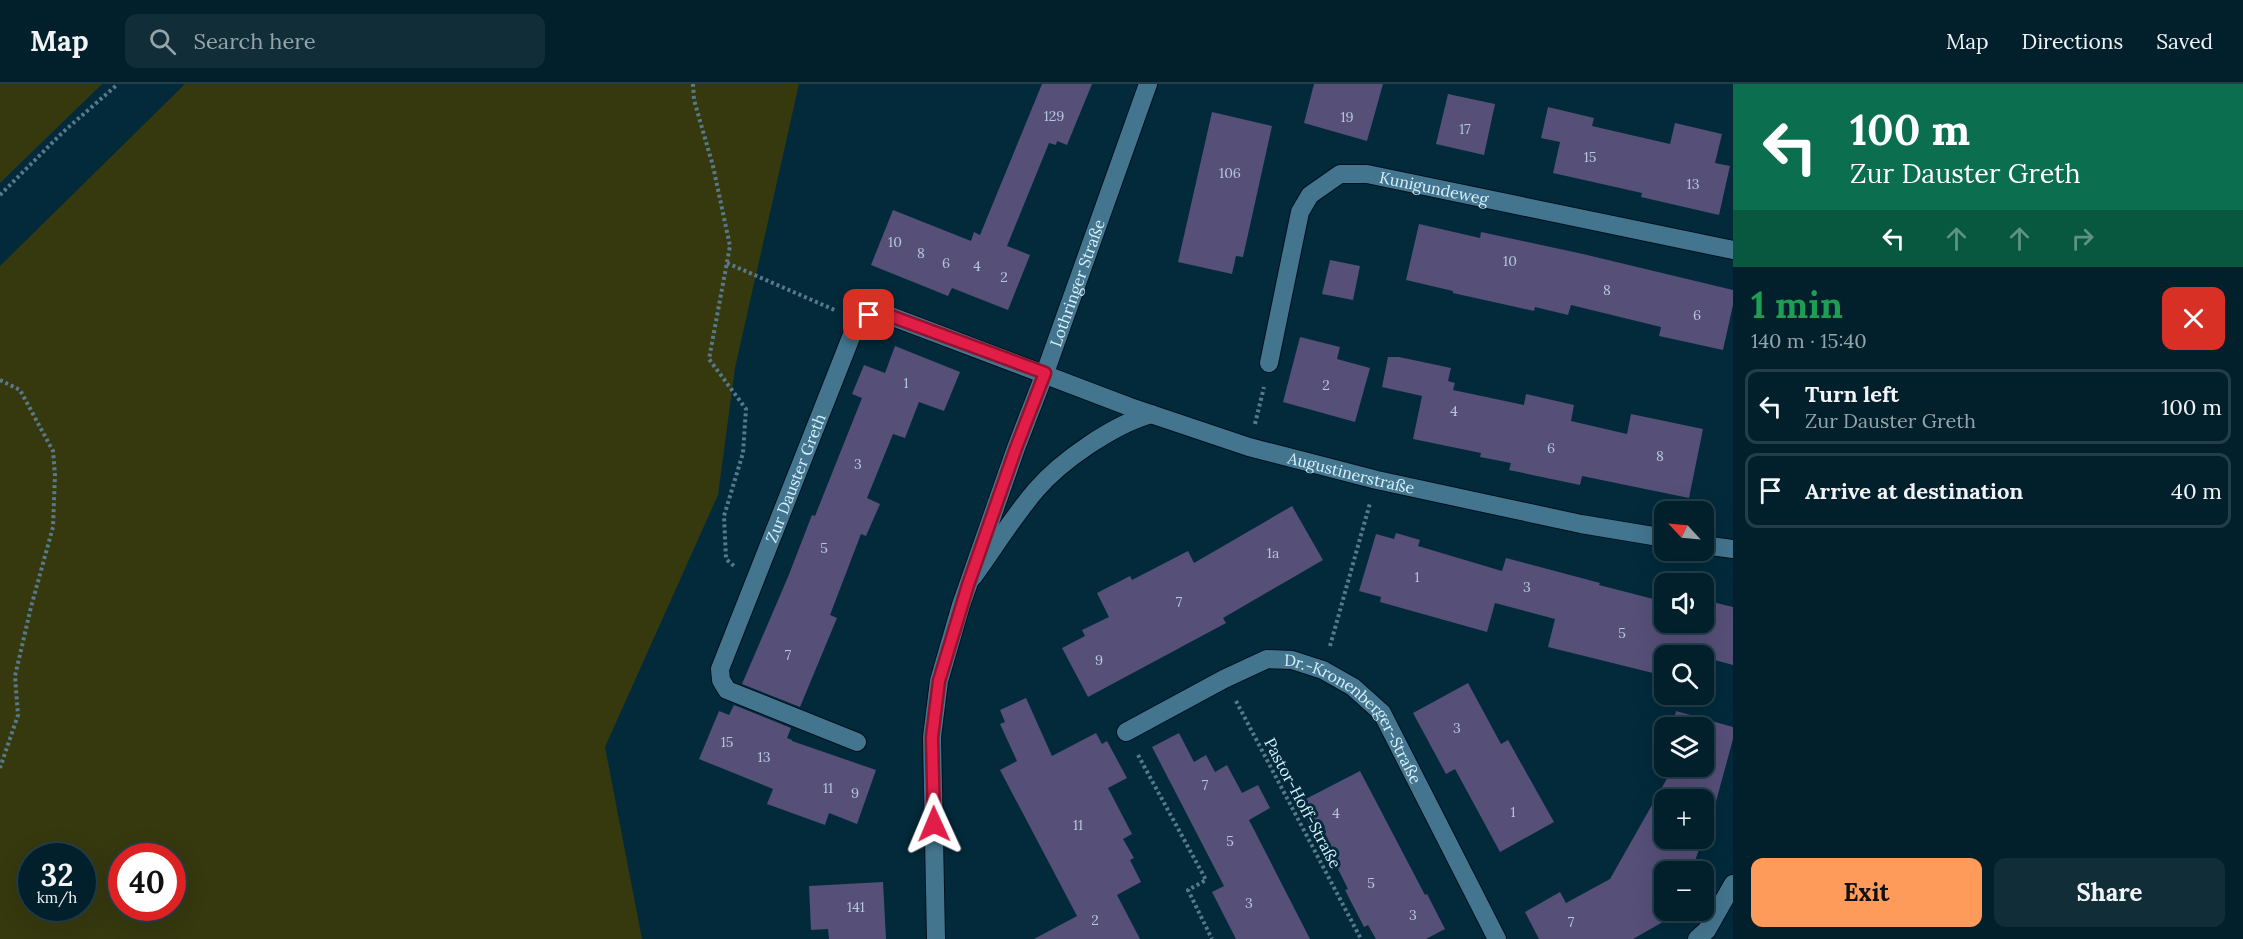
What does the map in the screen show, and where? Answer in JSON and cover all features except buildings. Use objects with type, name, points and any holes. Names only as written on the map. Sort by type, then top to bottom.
[{"type":"street","name":"Lothringer Straße","points":[[936,939],[932,737],[939,681],[968,585],[1148,84]]},
{"type":"street","name":"Kunigundeweg","points":[[1269,363],[1300,212],[1310,195],[1340,174],[1367,174],[1733,250]]},
{"type":"street","points":[[855,327],[869,315],[885,314],[1045,373]]},
{"type":"street","name":"Zur Dauster Greth","points":[[855,327],[720,669],[721,680],[728,690],[857,742]]},
{"type":"street","name":"Augustinerstraße","points":[[1045,373],[1152,414],[1249,447],[1377,480],[1581,524],[1654,536]]},
{"type":"street","points":[[968,585],[1038,489],[1103,436],[1132,420],[1152,414]]},
{"type":"street","points":[[1714,546],[1733,549]]},
{"type":"street","name":"Dr.-Kronenberger-Straße","points":[[1126,732],[1224,679],[1267,659],[1292,660],[1323,670],[1353,687],[1382,713],[1497,939]]},
{"type":"street","points":[[1705,936],[1733,884]]},
{"type":"path","points":[[0,195],[63,132],[118,84]]},
{"type":"path","points":[[693,84],[694,100],[713,166],[730,246],[709,360],[746,409],[743,453],[724,516],[726,559],[754,584]]},
{"type":"path","points":[[727,263],[836,310],[855,327]]},
{"type":"path","points":[[1249,447],[1269,363]]},
{"type":"path","points":[[0,380],[20,390],[53,451],[55,475],[53,527],[15,676],[18,715],[0,768]]},
{"type":"path","points":[[1323,670],[1377,480]]},
{"type":"path","name":"Pastor-Hoff-Straße","points":[[1224,679],[1360,939]]},
{"type":"path","points":[[1126,732],[1206,880],[1188,890],[1212,939]]},
{"type":"green space","points":[[0,84],[102,84],[0,183]]},
{"type":"green space","points":[[185,84],[799,84],[735,368],[718,495],[605,747],[642,939],[0,939],[0,266]]},
{"type":"route","points":[[869,315],[885,314],[1045,373],[961,605],[939,681],[932,737],[934,824]]}]
